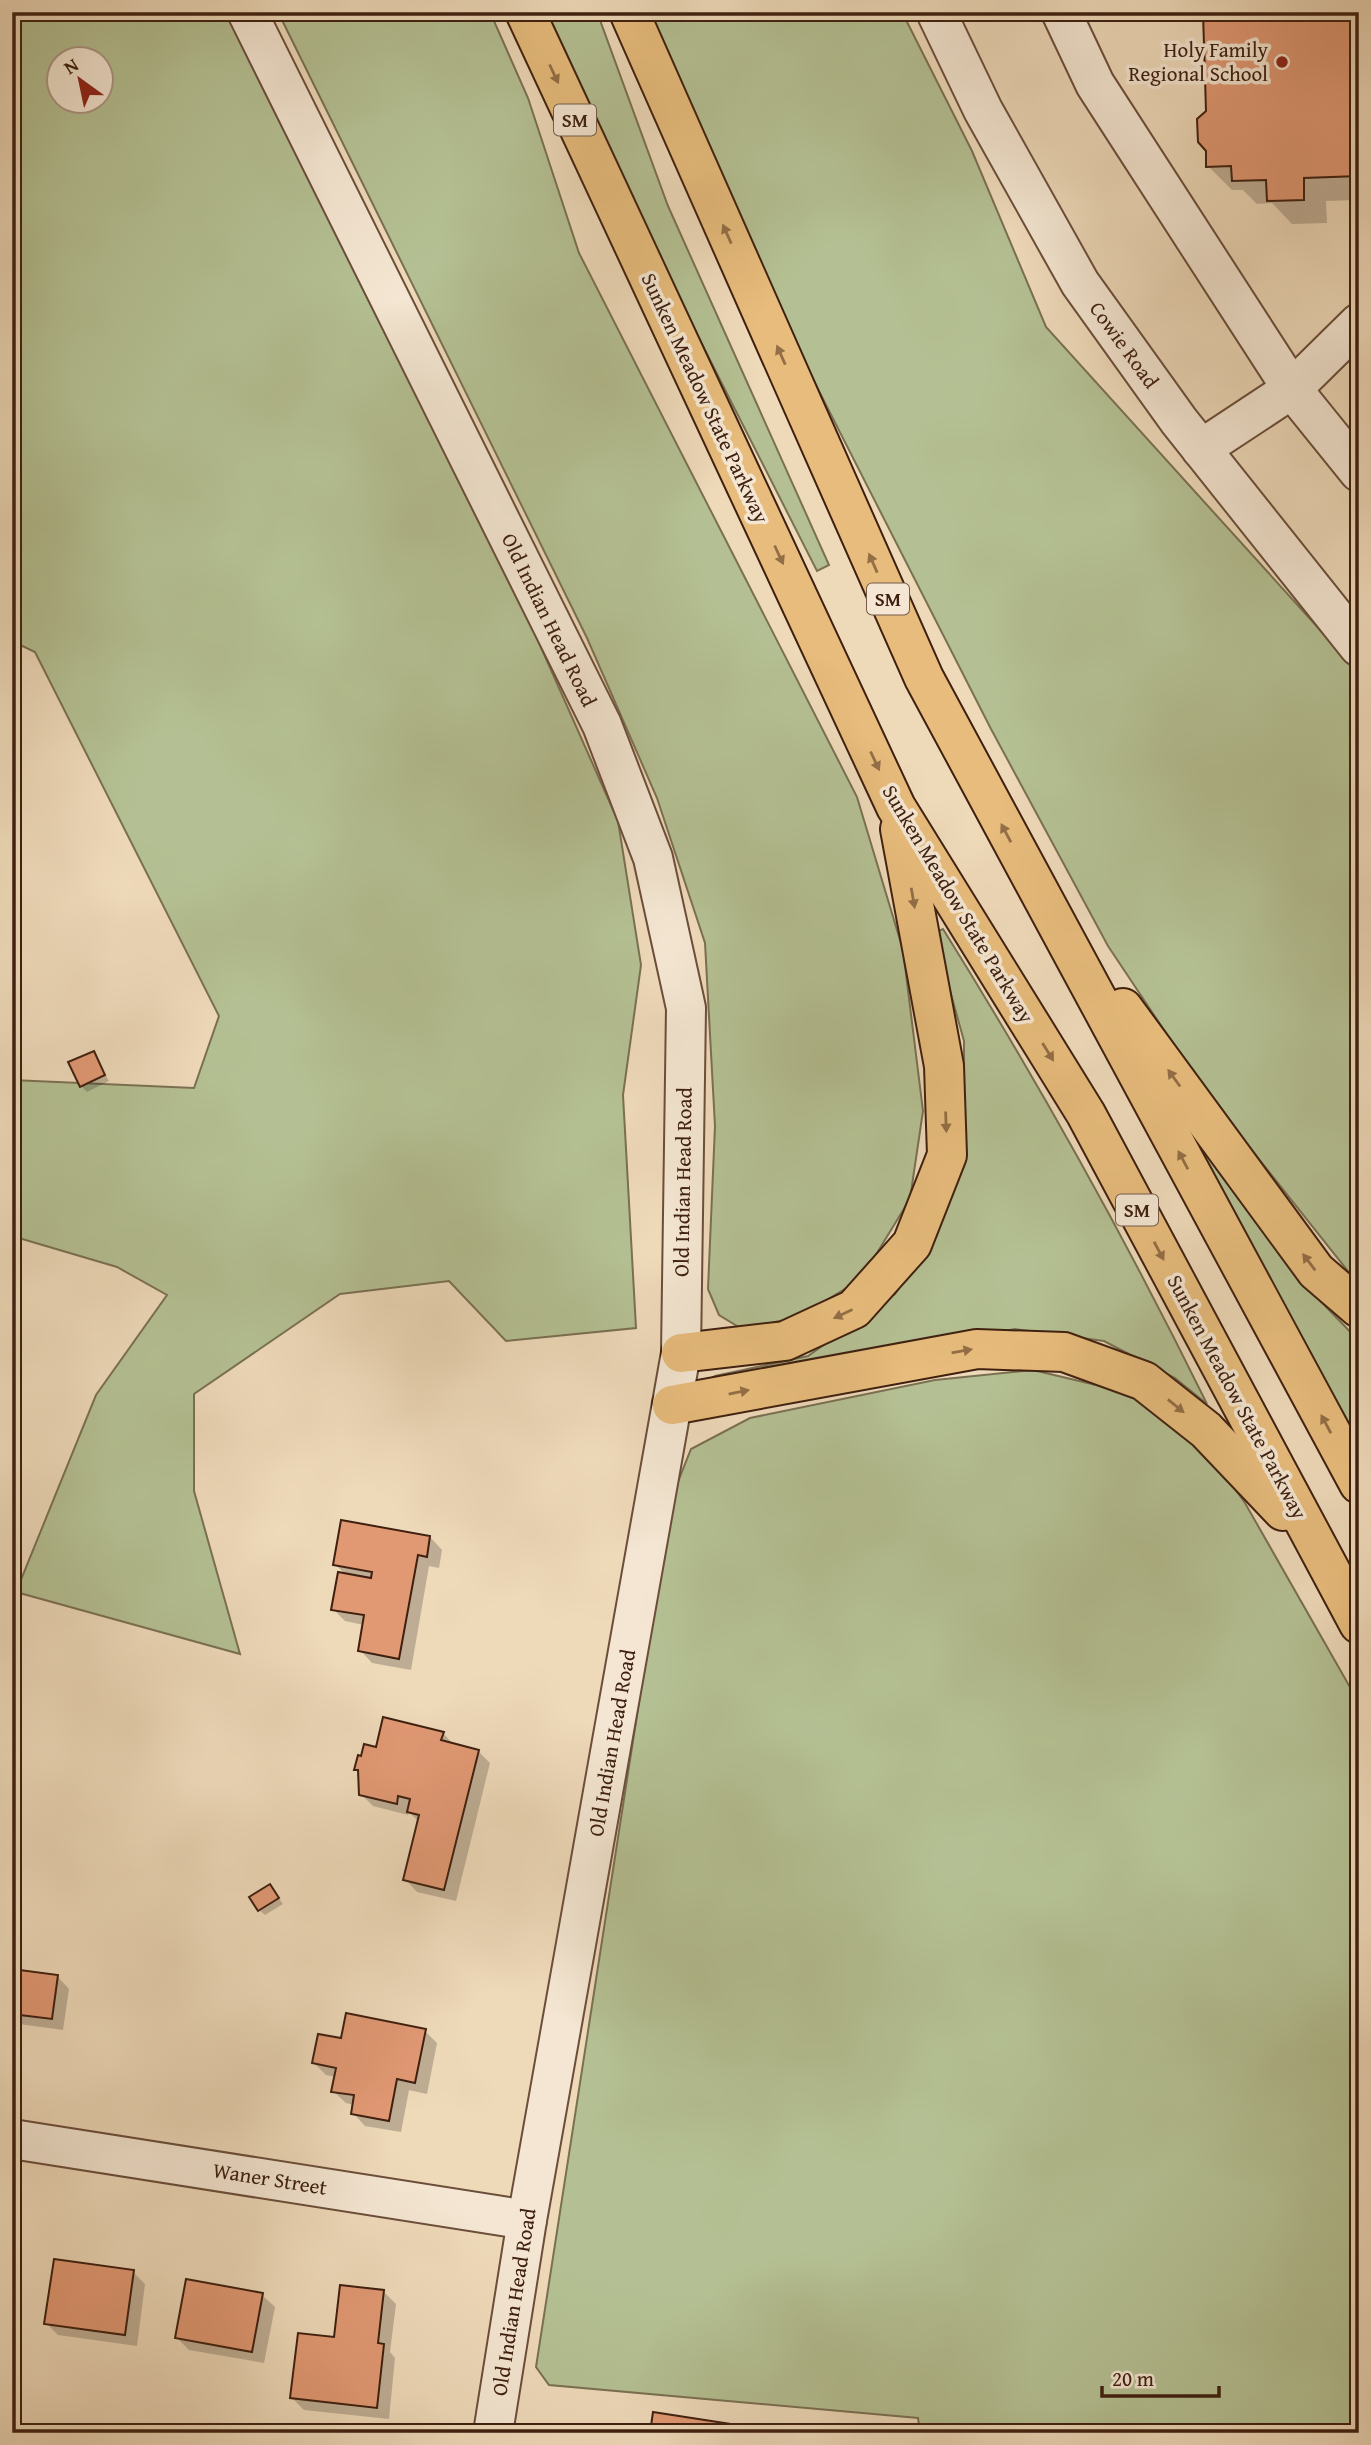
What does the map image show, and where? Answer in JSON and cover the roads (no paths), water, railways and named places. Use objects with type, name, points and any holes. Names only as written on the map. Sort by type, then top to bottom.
[{"type":"highway","name":"Sunken Meadow State Parkway","points":[[525,12],[896,807],[1086,1114],[1359,1624]]},
{"type":"highway","name":"SM","points":[[629,12],[924,678],[1359,1484]]},
{"type":"highway","points":[[681,1353],[785,1341],[854,1309],[912,1244],[947,1155],[944,1066],[896,807]]},
{"type":"highway","points":[[1038,893],[1316,1271],[1359,1308]]},
{"type":"highway","points":[[672,1405],[977,1349],[1065,1352],[1144,1381],[1206,1430],[1316,1544]]},
{"type":"street","name":"Old Indian Head Road","points":[[247,12],[602,725],[653,858],[686,1008],[681,1353],[527,2220],[494,2433]]},
{"type":"street","name":"Cowie Road","points":[[936,12],[983,110],[1080,283],[1201,449],[1359,647]]},
{"type":"street","points":[[1071,17],[1095,84],[1292,389],[1359,472]]},
{"type":"street","points":[[1201,449],[1292,389],[1359,323]]},
{"type":"street","name":"Waner Street","points":[[12,2139],[527,2220]]},
{"type":"place","name":"Holy Family Regional School","points":[[1282,62]]}]
